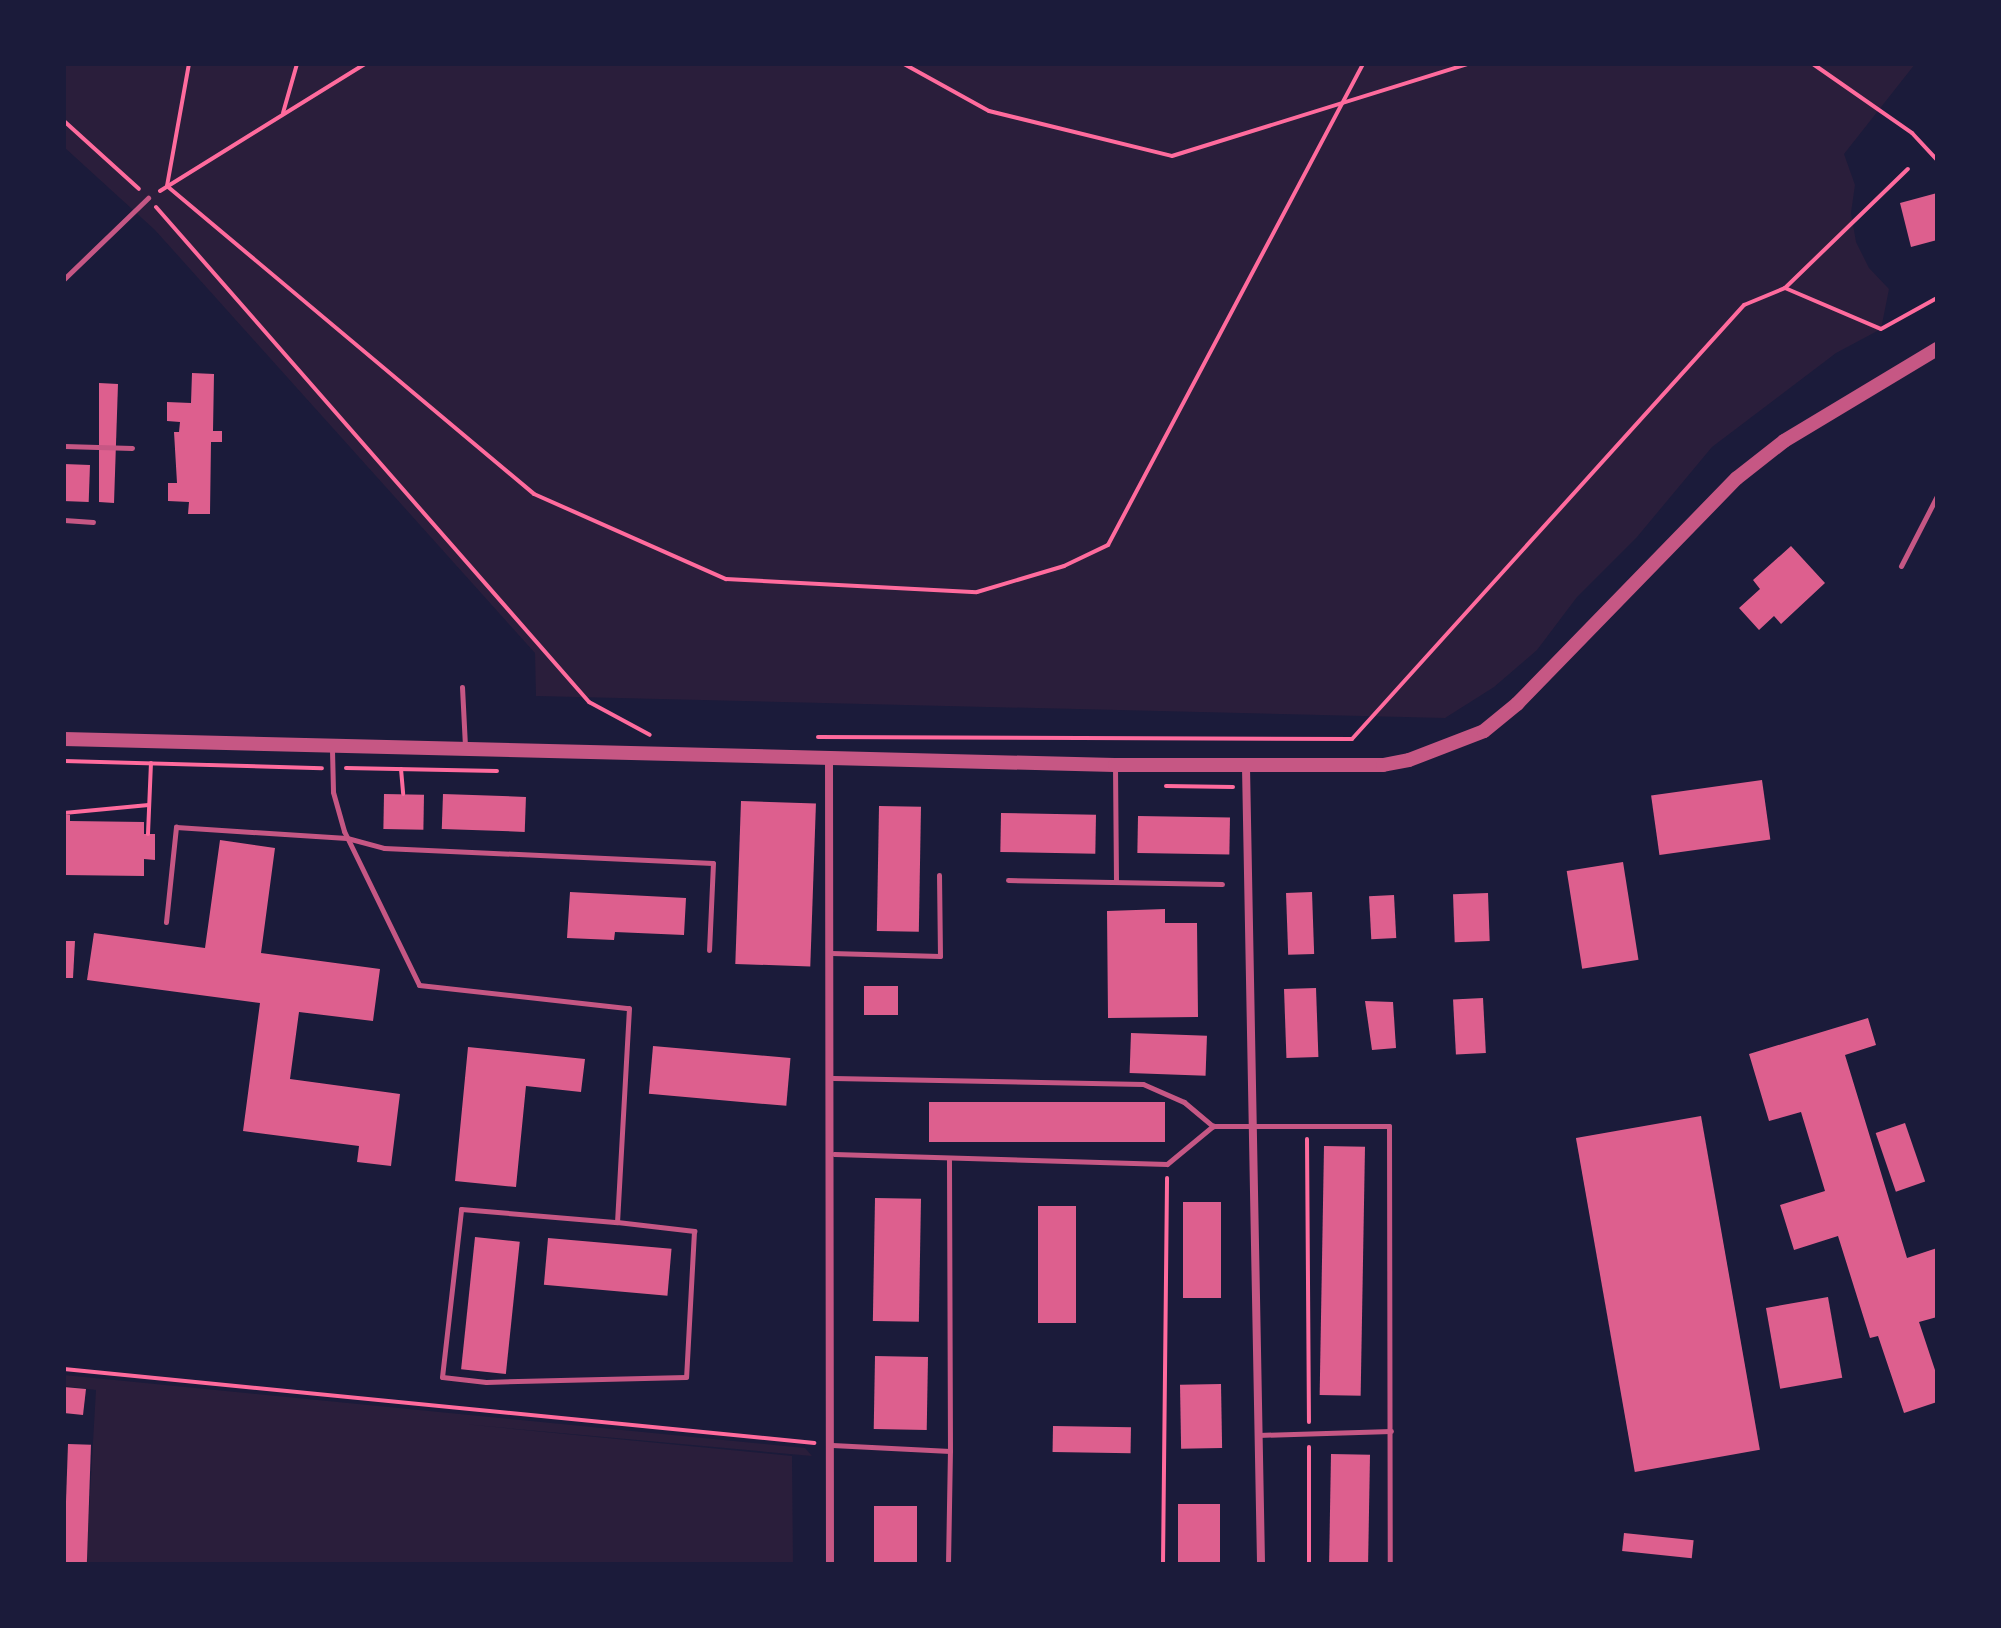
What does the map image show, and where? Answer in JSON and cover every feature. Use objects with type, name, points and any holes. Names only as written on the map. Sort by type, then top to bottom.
[{"type":"street","points":[[64,739],[332,750],[829,755],[1246,767],[1383,765],[1441,750],[1484,731],[1517,704],[1737,478],[1784,441],[1937,349]]},
{"type":"street","points":[[829,755],[834,1154],[830,1564]]},
{"type":"street","points":[[1246,767],[1256,1125],[1261,1564]]},
{"type":"lane","points":[[64,279],[148,198]]},
{"type":"lane","points":[[64,446],[132,448]]},
{"type":"lane","points":[[1901,566],[1937,496]]},
{"type":"lane","points":[[64,520],[93,522]]},
{"type":"lane","points":[[462,687],[465,751]]},
{"type":"lane","points":[[332,750],[333,792],[347,838],[419,985],[629,1008],[617,1222]]},
{"type":"lane","points":[[1115,765],[1116,881]]},
{"type":"lane","points":[[166,922],[176,827],[347,838],[384,848],[713,863],[709,950]]},
{"type":"lane","points":[[831,953],[940,956],[939,875]]},
{"type":"lane","points":[[1008,880],[1222,884]]},
{"type":"lane","points":[[833,1078],[1143,1084],[1184,1102],[1213,1126]]},
{"type":"lane","points":[[834,1154],[949,1160],[1167,1164],[1213,1126],[1389,1126],[1390,1564]]},
{"type":"lane","points":[[948,1564],[949,1160]]},
{"type":"lane","points":[[461,1209],[617,1222],[694,1231],[686,1377],[486,1382],[442,1377],[461,1209]]},
{"type":"lane","points":[[1258,1435],[1391,1431]]},
{"type":"lane","points":[[832,1445],[950,1451]]},
{"type":"path","points":[[167,186],[189,64]]},
{"type":"path","points":[[282,115],[297,64]]},
{"type":"path","points":[[167,186],[365,64]]},
{"type":"path","points":[[904,64],[989,111],[1172,156],[1468,64]]},
{"type":"path","points":[[167,186],[534,494],[726,579],[977,592],[1064,566],[1108,545],[1363,64]]},
{"type":"path","points":[[1813,64],[1912,133],[1937,160]]},
{"type":"path","points":[[64,121],[148,198],[589,702],[652,735],[636,735]]},
{"type":"path","points":[[810,737],[1352,739],[1744,305],[1785,288],[1908,169]]},
{"type":"path","points":[[1785,288],[1881,329],[1937,298]]},
{"type":"path","points":[[148,834],[151,763]]},
{"type":"path","points":[[401,769],[403,794]]},
{"type":"path","points":[[64,813],[149,805]]},
{"type":"path","points":[[1307,1125],[1309,1564]]},
{"type":"path","points":[[1163,1564],[1167,1164]]},
{"type":"path","points":[[64,1369],[832,1445]]},
{"type":"shaded area","points":[[64,64],[1915,64],[1844,154],[1855,185],[1851,213],[1856,242],[1869,268],[1889,289],[1881,329],[1836,353],[1712,447],[1637,537],[1577,597],[1537,650],[1494,687],[1445,718],[536,696],[535,653],[155,230],[64,147]]},
{"type":"shaded area","points":[[64,1375],[805,1448],[812,1456],[463,1424],[792,1456],[793,1564],[86,1564],[96,1390],[64,1386]]},
{"type":"building","points":[[1937,193],[1937,240],[1911,247],[1900,203]]},
{"type":"building","points":[[192,373],[214,374],[213,431],[222,431],[222,442],[211,442],[210,514],[188,514],[189,502],[168,501],[168,483],[177,483],[174,432],[179,432],[180,422],[167,421],[167,402],[191,403]]},
{"type":"building","points":[[99,383],[118,384],[114,503],[99,502]]},
{"type":"building","points":[[64,464],[90,465],[89,502],[64,501]]},
{"type":"building","points":[[1791,546],[1825,583],[1781,624],[1774,616],[1759,630],[1739,608],[1760,589],[1753,580]]},
{"type":"building","points":[[1762,780],[1770,839],[1659,855],[1651,796]]},
{"type":"building","points":[[384,794],[424,795],[423,830],[383,829]]},
{"type":"building","points":[[443,794],[526,797],[525,832],[442,829]]},
{"type":"building","points":[[741,801],[816,804],[810,967],[735,964]]},
{"type":"building","points":[[879,806],[921,807],[919,932],[877,931]]},
{"type":"building","points":[[1001,813],[1096,815],[1095,854],[1000,852]]},
{"type":"building","points":[[64,815],[70,815],[70,821],[144,822],[144,834],[155,834],[155,860],[144,859],[144,876],[64,875]]},
{"type":"building","points":[[1138,816],[1230,818],[1229,855],[1137,853]]},
{"type":"building","points":[[220,840],[275,848],[261,953],[380,969],[373,1021],[299,1012],[290,1079],[400,1094],[391,1166],[357,1162],[359,1146],[243,1131],[260,1003],[87,980],[94,933],[205,948]]},
{"type":"building","points":[[1623,862],[1638,960],[1582,969],[1567,871]]},
{"type":"building","points":[[570,892],[686,898],[684,935],[615,932],[614,940],[567,938]]},
{"type":"building","points":[[1312,892],[1314,954],[1288,955],[1286,893]]},
{"type":"building","points":[[1488,893],[1490,941],[1455,942],[1453,894]]},
{"type":"building","points":[[1394,895],[1396,938],[1371,939],[1369,896]]},
{"type":"building","points":[[1165,909],[1165,923],[1197,923],[1198,1017],[1108,1018],[1107,911]]},
{"type":"building","points":[[64,941],[75,941],[73,978],[64,978]]},
{"type":"building","points":[[864,986],[898,986],[898,1015],[864,1015]]},
{"type":"building","points":[[1316,988],[1318,1057],[1286,1058],[1284,989]]},
{"type":"building","points":[[1483,998],[1486,1053],[1456,1054],[1453,1000]]},
{"type":"building","points":[[1365,1001],[1393,1002],[1396,1048],[1372,1050]]},
{"type":"building","points":[[1868,1018],[1876,1045],[1845,1055],[1907,1258],[1937,1248],[1937,1317],[1919,1322],[1937,1376],[1937,1402],[1904,1413],[1878,1336],[1870,1338],[1838,1236],[1794,1250],[1780,1205],[1825,1191],[1801,1112],[1769,1121],[1749,1054]]},
{"type":"building","points":[[1131,1033],[1207,1036],[1206,1076],[1130,1073]]},
{"type":"building","points":[[653,1046],[790,1058],[786,1106],[649,1094]]},
{"type":"building","points":[[468,1047],[585,1059],[581,1092],[526,1086],[516,1187],[455,1181]]},
{"type":"building","points":[[929,1102],[1165,1102],[1165,1142],[929,1142]]},
{"type":"building","points":[[1701,1116],[1760,1450],[1635,1472],[1576,1138]]},
{"type":"building","points":[[1905,1123],[1925,1182],[1896,1192],[1876,1133]]},
{"type":"building","points":[[1324,1146],[1365,1147],[1361,1396],[1320,1395]]},
{"type":"building","points":[[875,1198],[921,1199],[919,1322],[873,1321]]},
{"type":"building","points":[[1183,1202],[1221,1202],[1221,1298],[1183,1298]]},
{"type":"building","points":[[1038,1206],[1076,1206],[1076,1323],[1038,1323]]},
{"type":"building","points":[[475,1237],[520,1242],[506,1374],[461,1369]]},
{"type":"building","points":[[548,1238],[672,1249],[667,1296],[544,1285]]},
{"type":"building","points":[[1828,1297],[1842,1378],[1780,1389],[1766,1308]]},
{"type":"building","points":[[875,1356],[928,1357],[927,1430],[874,1429]]},
{"type":"building","points":[[1221,1384],[1222,1448],[1181,1449],[1180,1385]]},
{"type":"building","points":[[64,1387],[86,1389],[83,1415],[64,1413]]},
{"type":"building","points":[[1053,1426],[1131,1427],[1131,1453],[1053,1452]]},
{"type":"building","points":[[68,1444],[91,1445],[87,1564],[64,1564]]},
{"type":"building","points":[[1331,1454],[1370,1455],[1368,1564],[1329,1564]]},
{"type":"building","points":[[1178,1504],[1220,1504],[1220,1564],[1178,1564]]},
{"type":"building","points":[[874,1506],[917,1506],[917,1564],[874,1564]]},
{"type":"building","points":[[1624,1533],[1694,1540],[1692,1558],[1622,1551]]}]
